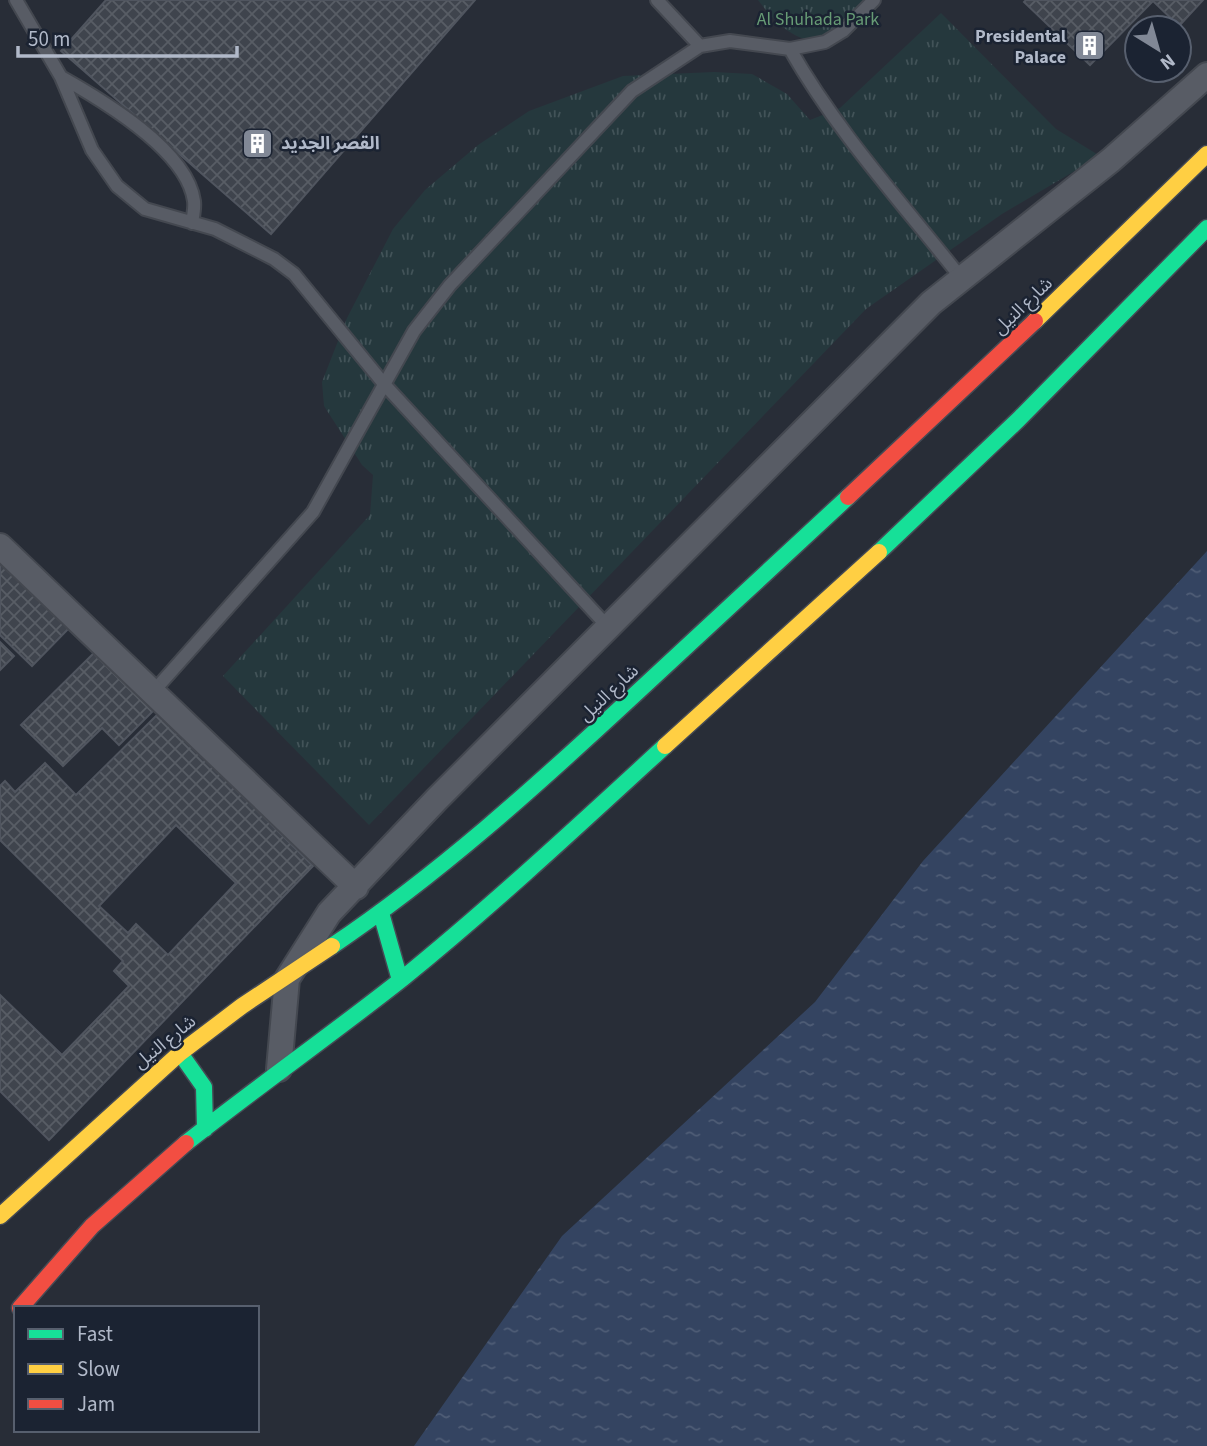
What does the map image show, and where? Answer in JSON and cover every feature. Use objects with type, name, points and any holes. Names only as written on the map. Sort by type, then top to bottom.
[{"type":"main road","name":"شارع النيل","points":[[3,1207],[65,1160],[180,1052],[242,1006],[287,979],[382,914],[459,852],[574,751],[974,380],[1207,154]]},
{"type":"main road","points":[[22,1306],[92,1226],[151,1171],[279,1069],[400,980],[494,902],[870,560],[1019,419],[1207,228]]},
{"type":"main road","points":[[382,914],[400,980]]},
{"type":"main road","points":[[180,1052],[199,1072],[205,1084],[208,1096],[205,1129]]},
{"type":"street","points":[[279,1069],[287,979],[329,913],[436,800],[931,303],[1111,160],[1207,75]]},
{"type":"street","points":[[0,546],[356,887]]},
{"type":"lane","points":[[16,0],[61,77],[92,150],[117,186],[145,209],[215,229],[274,259],[294,274],[384,384],[608,627]]},
{"type":"lane","points":[[657,0],[700,46]]},
{"type":"lane","points":[[153,692],[313,512],[338,472],[414,331],[450,285],[632,91],[700,46],[730,41],[790,49],[825,42],[843,31],[874,0]]},
{"type":"lane","points":[[790,49],[812,87],[844,131],[962,279]]},
{"type":"lane","points":[[61,77],[133,121],[177,167],[194,201],[192,223]]},
{"type":"green space","name":"Al Shuhada Park","points":[[758,0],[877,0],[830,37],[809,40],[798,37],[780,24]]},
{"type":"green space","points":[[941,13],[1056,129],[1100,156],[1002,214],[866,309],[369,825],[223,676],[370,515],[373,475],[362,465],[324,406],[322,382],[347,318],[393,229],[425,190],[478,145],[529,111],[623,76],[714,72],[752,74],[787,94],[810,120],[840,108]]},
{"type":"water","points":[[1207,551],[1207,1446],[414,1446],[562,1236],[815,1002],[923,861]]},
{"type":"building","name":"القصر الجديد","points":[[106,0],[475,0],[271,234],[61,51]]},
{"type":"building","name":"Presidental Palace","points":[[1203,0],[1190,14],[1167,14],[1153,1],[1140,14],[1123,14],[1123,31],[1090,65],[1024,2]]},
{"type":"building","points":[[0,556],[72,625],[32,666],[0,635]]},
{"type":"building","points":[[0,642],[14,656],[0,670]]},
{"type":"building","points":[[98,649],[156,708],[119,745],[102,728],[63,766],[21,725]]},
{"type":"building","points":[[159,713],[313,866],[49,1140],[0,1091],[0,995],[62,1055],[129,986],[114,971],[123,961],[0,840],[0,786],[5,781],[15,792],[45,763],[76,795]],"holes":[[[176,825],[236,883],[168,955],[136,924],[128,933],[99,906]]]},
{"type":"traffic: fast","points":[[879,552],[1019,419],[1207,228]]},
{"type":"traffic: fast","points":[[332,946],[410,889],[522,797],[848,497]]},
{"type":"traffic: fast","points":[[186,1143],[436,951],[665,746]]},
{"type":"traffic: fast","points":[[381,913],[400,980]]},
{"type":"traffic: fast","points":[[180,1053],[204,1087],[205,1129]]},
{"type":"traffic: slow","points":[[1035,321],[1207,154]]},
{"type":"traffic: slow","points":[[665,746],[879,552]]},
{"type":"traffic: slow","points":[[0,1216],[180,1053],[242,1006],[332,946]]},
{"type":"traffic: jam","points":[[848,497],[1035,321]]},
{"type":"traffic: jam","points":[[22,1306],[92,1226],[186,1143]]},
{"type":"place","name":"Presidental Palace","points":[[1089,46]]},
{"type":"place","name":"القصر الجديد","points":[[258,143]]}]
